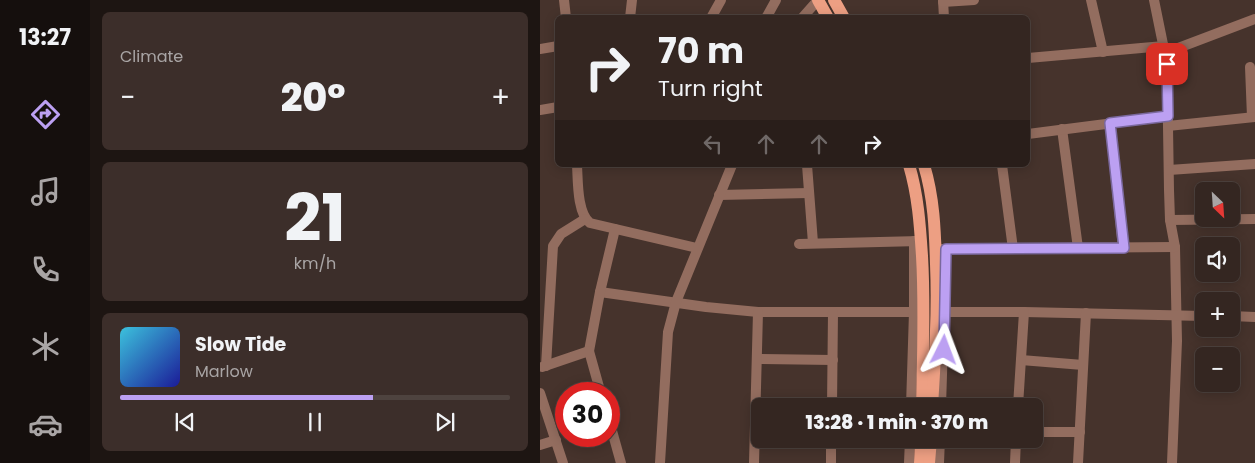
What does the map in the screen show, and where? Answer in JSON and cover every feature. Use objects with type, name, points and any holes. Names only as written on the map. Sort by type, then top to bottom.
[{"type":"main road","points":[[818,0],[826,15]]},
{"type":"main road","points":[[834,0],[842,15]]},
{"type":"main road","points":[[910,167],[915,185],[918,241],[925,302],[922,398]]},
{"type":"main road","points":[[925,167],[931,188],[941,249],[933,398]]},
{"type":"main road","points":[[920,463],[921,448]]},
{"type":"main road","points":[[930,463],[931,448]]},
{"type":"street","points":[[564,0],[566,15]]},
{"type":"street","points":[[630,15],[632,0]]},
{"type":"street","points":[[713,15],[721,0]]},
{"type":"street","points":[[768,15],[776,0]]},
{"type":"street","points":[[805,15],[818,0]]},
{"type":"street","points":[[944,15],[943,1],[974,0]]},
{"type":"street","points":[[1091,0],[1103,52]]},
{"type":"street","points":[[1154,0],[1167,64],[1170,220],[1175,247],[1176,341],[1172,463]]},
{"type":"street","points":[[1030,58],[1103,52],[1164,50],[1255,19]]},
{"type":"street","points":[[540,49],[555,46]]},
{"type":"street","points":[[1030,134],[1110,123],[1254,117],[1250,67]]},
{"type":"street","points":[[540,110],[555,108]]},
{"type":"street","points":[[1110,123],[1124,248]]},
{"type":"street","points":[[1062,129],[1078,248]]},
{"type":"street","points":[[1169,170],[1255,164]]},
{"type":"street","points":[[577,167],[579,198],[585,219],[590,223],[697,248]]},
{"type":"street","points":[[660,463],[668,332],[676,302],[731,167]]},
{"type":"street","points":[[808,167],[813,244]]},
{"type":"street","points":[[1002,167],[1013,249]]},
{"type":"street","points":[[720,195],[809,193]]},
{"type":"street","points":[[585,219],[561,234],[552,246],[543,367],[589,351]]},
{"type":"street","points":[[1170,220],[1255,219]]},
{"type":"street","points":[[598,382],[589,351],[600,292],[615,229]]},
{"type":"street","points":[[798,244],[918,241],[911,398]]},
{"type":"street","points":[[941,398],[945,312],[941,249],[1175,247]]},
{"type":"street","points":[[600,292],[706,307],[758,312],[914,312]]},
{"type":"street","points":[[757,398],[758,312]]},
{"type":"street","points":[[832,398],[833,312]]},
{"type":"street","points":[[945,312],[1195,316]]},
{"type":"street","points":[[1019,398],[1024,312]]},
{"type":"street","points":[[1078,463],[1086,313]]},
{"type":"street","points":[[1240,316],[1255,317]]},
{"type":"street","points":[[757,359],[832,360]]},
{"type":"street","points":[[1021,360],[1083,366]]},
{"type":"street","points":[[540,393],[555,437]]},
{"type":"street","points":[[1043,432],[1080,432]]},
{"type":"street","points":[[540,445],[555,440]]},
{"type":"street","points":[[558,447],[564,463]]},
{"type":"street","points":[[617,447],[621,463]]},
{"type":"street","points":[[754,463],[755,448]]},
{"type":"street","points":[[831,463],[832,448]]},
{"type":"street","points":[[909,463],[910,448]]},
{"type":"street","points":[[939,463],[940,448]]},
{"type":"street","points":[[1015,463],[1016,448]]},
{"type":"route","points":[[944,350],[946,249],[1124,248],[1110,123],[1168,116],[1167,64]]}]
